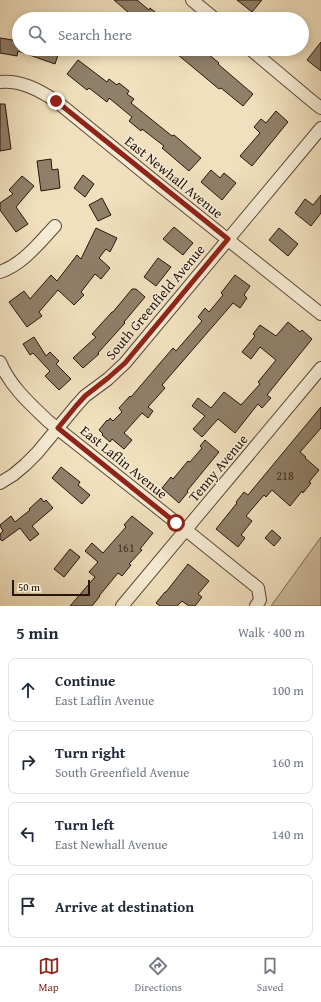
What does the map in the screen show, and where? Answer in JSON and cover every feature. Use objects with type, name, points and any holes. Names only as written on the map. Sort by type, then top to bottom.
[{"type":"street","points":[[192,0],[207,12]]},
{"type":"street","points":[[258,56],[321,108]]},
{"type":"street","name":"East Newhall Avenue","points":[[0,82],[8,81],[22,84],[46,94],[56,101],[321,314]]},
{"type":"street","name":"South Greenfield Avenue","points":[[0,483],[25,465],[85,396],[125,363],[321,128]]},
{"type":"street","points":[[0,272],[17,263],[28,254],[55,226]]},
{"type":"street","name":"East Laflin Avenue","points":[[0,362],[15,388],[32,406],[258,588],[260,600],[256,606]]},
{"type":"street","name":"Tenny Avenue","points":[[122,606],[321,368]]},
{"type":"shaded area","points":[[321,537],[321,606],[271,606]]},
{"type":"building","points":[[114,0],[137,0],[149,10],[150,8],[155,12],[128,12]]},
{"type":"building","points":[[237,0],[262,0],[252,12]]},
{"type":"building","points":[[0,38],[12,40],[12,55],[0,53]]},
{"type":"building","points":[[321,42],[321,71],[307,60]]},
{"type":"building","points":[[32,56],[58,56],[55,64]]},
{"type":"building","points":[[179,56],[210,56],[253,94],[243,106],[221,88],[219,89]]},
{"type":"building","points":[[78,60],[107,82],[109,79],[117,85],[119,83],[129,91],[127,94],[134,99],[131,103],[172,136],[174,135],[201,158],[189,171],[162,148],[164,146],[129,121],[132,117],[109,98],[107,102],[89,88],[87,90],[67,74]]},
{"type":"building","points":[[0,104],[5,104],[11,149],[0,151]]},
{"type":"building","points":[[276,111],[288,122],[252,166],[240,156],[260,133],[254,127],[261,119],[266,123]]},
{"type":"building","points":[[51,159],[52,170],[58,169],[60,188],[41,191],[37,161]]},
{"type":"building","points":[[211,170],[220,178],[224,173],[236,183],[222,200],[201,182]]},
{"type":"building","points":[[83,175],[94,184],[85,197],[74,188]]},
{"type":"building","points":[[22,176],[34,186],[16,207],[28,224],[16,232],[0,210],[0,203],[13,194],[9,190]]},
{"type":"building","points":[[321,195],[321,213],[311,226],[295,213],[305,199],[313,205]]},
{"type":"building","points":[[102,198],[111,215],[98,221],[89,205]]},
{"type":"building","points":[[174,227],[193,243],[183,255],[163,239]]},
{"type":"building","points":[[96,228],[117,238],[110,252],[106,249],[99,258],[110,268],[101,279],[95,274],[81,292],[84,295],[74,305],[58,290],[39,312],[42,316],[27,327],[9,302],[24,291],[30,299],[51,275],[57,281],[77,255],[81,259]]},
{"type":"building","points":[[279,228],[298,244],[288,256],[269,240]]},
{"type":"building","points":[[158,258],[171,267],[156,286],[144,277]]},
{"type":"building","points":[[235,275],[250,286],[244,295],[247,298],[240,308],[233,303],[162,385],[165,388],[148,407],[153,411],[148,418],[142,413],[124,433],[132,440],[124,449],[112,439],[110,442],[99,430],[107,420],[108,421],[110,418],[113,421],[122,412],[119,408],[130,396],[131,397],[173,348],[176,351],[202,321],[198,317],[205,308],[209,312],[223,295],[221,293]]},
{"type":"building","points":[[132,289],[136,289],[145,297],[124,322],[125,323],[98,353],[99,354],[83,368],[73,358],[96,337],[92,334]]},
{"type":"building","points":[[288,322],[300,332],[302,330],[312,339],[267,395],[271,398],[262,408],[258,404],[235,433],[218,419],[202,437],[193,429],[205,416],[192,406],[198,398],[211,408],[224,392],[241,405],[260,384],[258,382],[276,360],[260,347],[251,359],[242,352],[255,336],[253,334],[260,325],[276,336]]},
{"type":"building","points":[[34,337],[46,356],[50,352],[59,361],[56,364],[71,379],[59,390],[45,376],[50,371],[33,353],[30,355],[23,344]]},
{"type":"building","points":[[321,407],[321,428],[300,452],[319,470],[309,482],[311,483],[303,493],[302,491],[290,506],[272,490],[266,497],[264,495],[246,516],[252,521],[241,535],[245,538],[238,547],[216,529],[244,492],[248,495]]},
{"type":"building","points":[[205,440],[219,452],[179,503],[162,488],[171,477],[173,479],[188,461],[190,462],[202,448],[200,446]]},
{"type":"building","points":[[61,467],[80,482],[78,485],[90,495],[82,504],[52,478]]},
{"type":"building","points":[[41,498],[44,502],[46,500],[53,508],[32,526],[39,534],[30,541],[20,528],[2,541],[0,539],[0,534],[3,531],[0,525],[11,516],[15,522],[30,510],[29,509]]},
{"type":"building","points":[[132,516],[153,533],[140,549],[142,550],[129,564],[131,565],[122,576],[118,573],[92,606],[70,606],[95,577],[89,572],[98,562],[85,551],[92,543],[103,553],[126,527],[124,525]]},
{"type":"building","points":[[272,530],[281,538],[274,546],[265,538]]},
{"type":"building","points":[[70,549],[80,557],[64,577],[54,569]]},
{"type":"building","points":[[188,564],[209,581],[198,594],[202,597],[195,606],[189,606],[182,601],[177,606],[160,606],[156,603]]},
{"type":"route","points":[[56,101],[152,180],[228,239],[125,363],[85,396],[58,428],[176,523]]}]
